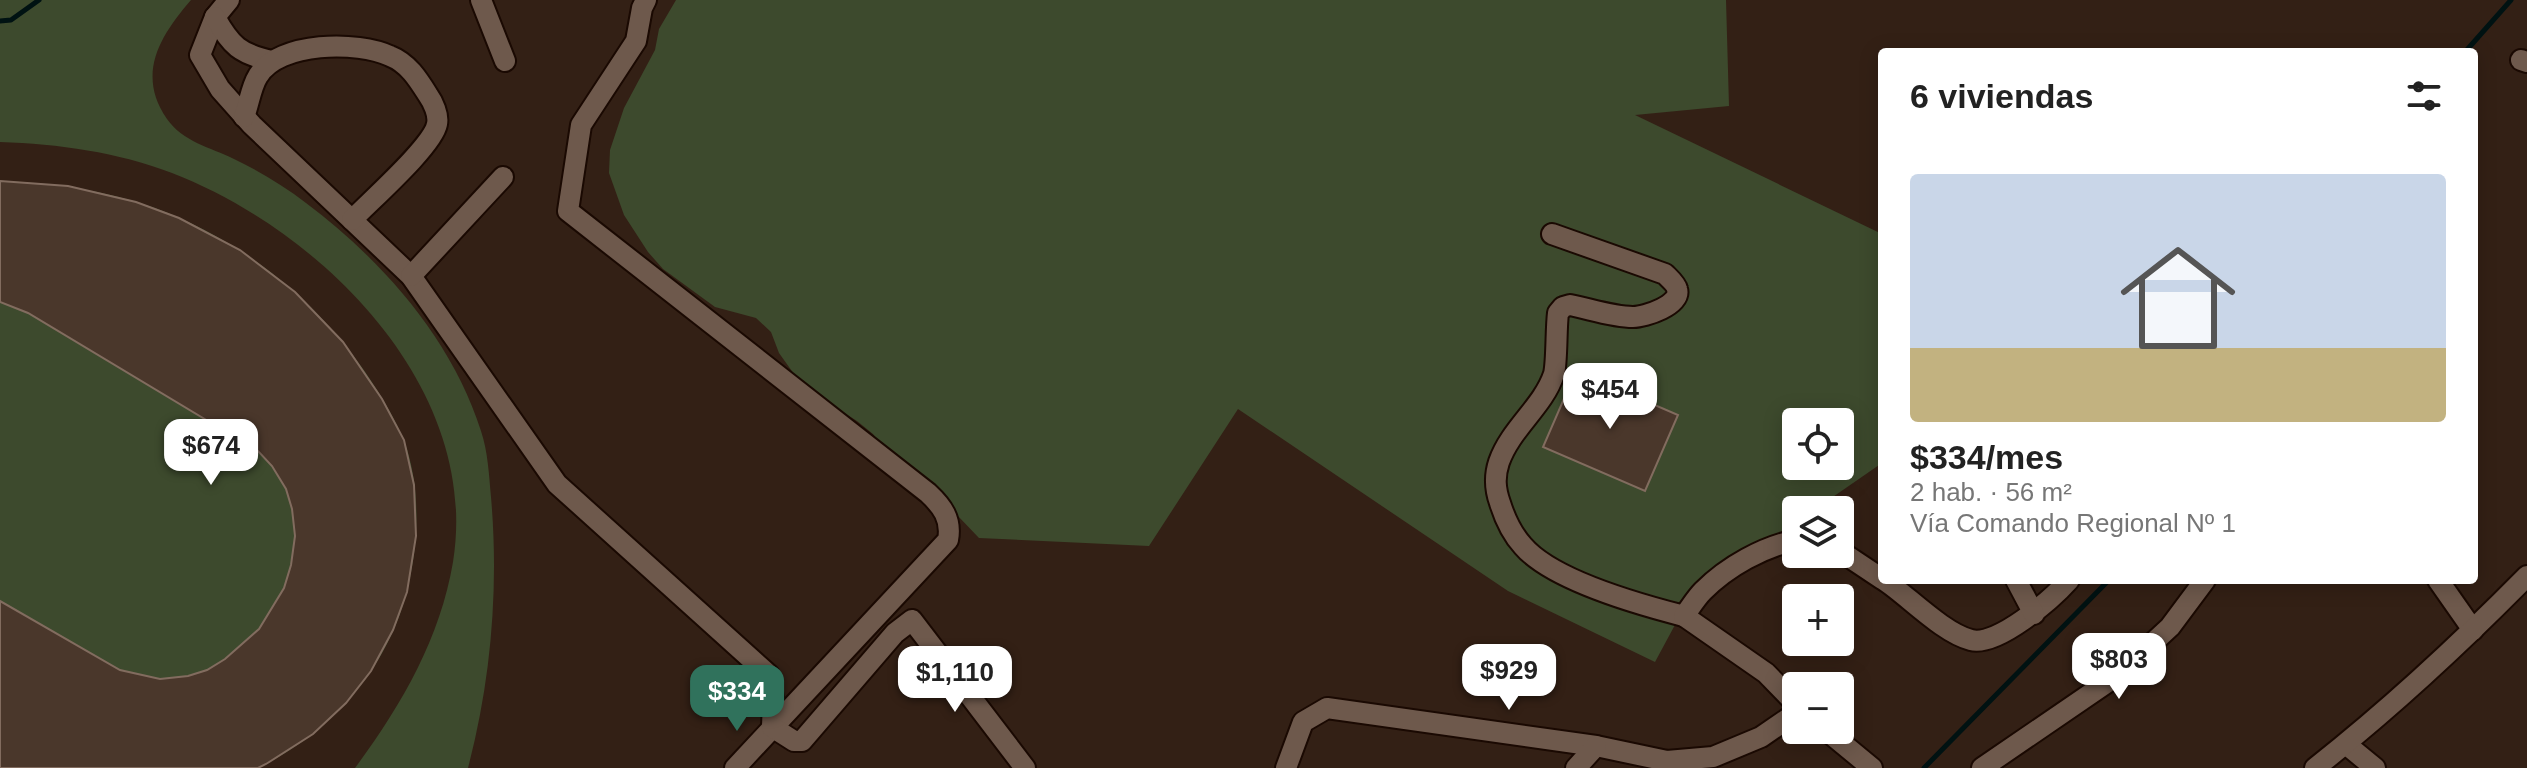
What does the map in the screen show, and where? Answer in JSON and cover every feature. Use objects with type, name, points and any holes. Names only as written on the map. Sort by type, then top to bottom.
[{"type":"street","points":[[229,0],[215,17],[200,55],[220,89],[244,117],[411,276],[557,484],[769,675],[773,698],[772,727]]},
{"type":"street","points":[[481,0],[505,61]]},
{"type":"street","points":[[646,0],[636,41],[581,125],[568,211],[928,493],[942,505],[949,523],[948,540],[735,768]]},
{"type":"street","points":[[215,17],[227,40],[247,55],[272,61]]},
{"type":"street","points":[[244,117],[258,76],[272,61],[294,52],[341,44],[390,56],[415,73],[432,101],[438,122],[430,140],[352,220]]},
{"type":"street","points":[[411,276],[503,177]]},
{"type":"street","points":[[1552,234],[1665,274],[1677,287],[1678,293],[1660,311],[1634,317],[1570,305],[1558,313],[1555,372],[1536,407],[1510,439],[1498,463],[1494,486],[1505,520],[1523,547],[1553,570],[1646,607],[1684,616],[1766,673],[1782,690]]},
{"type":"street","points":[[1684,616],[1703,591],[1749,558],[1782,543]]},
{"type":"street","points":[[1854,560],[1878,576]]},
{"type":"street","points":[[2328,765],[2527,576]]},
{"type":"street","points":[[1889,584],[1928,614],[1973,641],[1987,639],[2034,614],[2065,584]]},
{"type":"street","points":[[2018,584],[2034,614]]},
{"type":"street","points":[[1982,768],[2118,675],[2170,627],[2202,584]]},
{"type":"street","points":[[2441,584],[2473,630]]},
{"type":"street","points":[[772,727],[794,741],[802,741],[895,633],[912,620],[1025,768]]},
{"type":"street","points":[[1286,768],[1303,722],[1327,708],[1596,746],[1667,761],[1713,757],[1761,737],[1782,723]]},
{"type":"street","points":[[1843,744],[1872,768]]},
{"type":"street","points":[[2347,745],[2375,768]]},
{"type":"street","points":[[1576,768],[1596,746]]},
{"type":"green space","points":[[0,0],[191,0],[170,27],[156,56],[153,86],[167,119],[189,139],[280,185],[334,225],[387,276],[433,333],[468,397],[483,439],[489,472],[494,565],[491,634],[482,701],[468,768],[355,768],[416,671],[439,618],[453,562],[455,498],[442,436],[416,378],[379,324],[334,276],[283,234],[228,199],[172,173],[109,154],[0,142]]},
{"type":"green space","points":[[676,0],[1726,0],[1729,106],[1635,115],[1878,232],[1878,466],[1834,496],[1782,496],[1782,533],[1690,597],[1655,662],[1508,591],[1238,409],[1149,546],[979,538],[936,493],[886,452],[873,434],[804,388],[779,353],[771,332],[756,318],[715,307],[663,269],[648,252],[624,215],[609,173],[610,150],[624,108],[655,50],[659,29]]},
{"type":"green space","points":[[0,181],[59,186],[117,196],[189,222],[221,239],[281,281],[333,331],[377,390],[401,433],[412,468],[416,527],[408,586],[393,632],[365,680],[347,702],[306,739],[258,768],[0,768]]},
{"type":"building","points":[[0,181],[68,186],[136,202],[179,218],[240,250],[295,292],[343,342],[382,399],[404,440],[414,485],[416,536],[407,592],[393,630],[371,671],[346,703],[313,734],[258,768],[0,768],[0,601],[120,670],[160,679],[188,676],[207,670],[225,659],[259,629],[284,588],[295,536],[286,489],[258,451],[28,313],[0,302]]},
{"type":"building","points":[[1576,371],[1678,415],[1645,491],[1543,447]]},
{"type":"waterway","points":[[0,21],[11,20],[39,0]]},
{"type":"waterway","points":[[2469,48],[2511,0]]},
{"type":"waterway","points":[[1924,768],[2105,584]]}]
